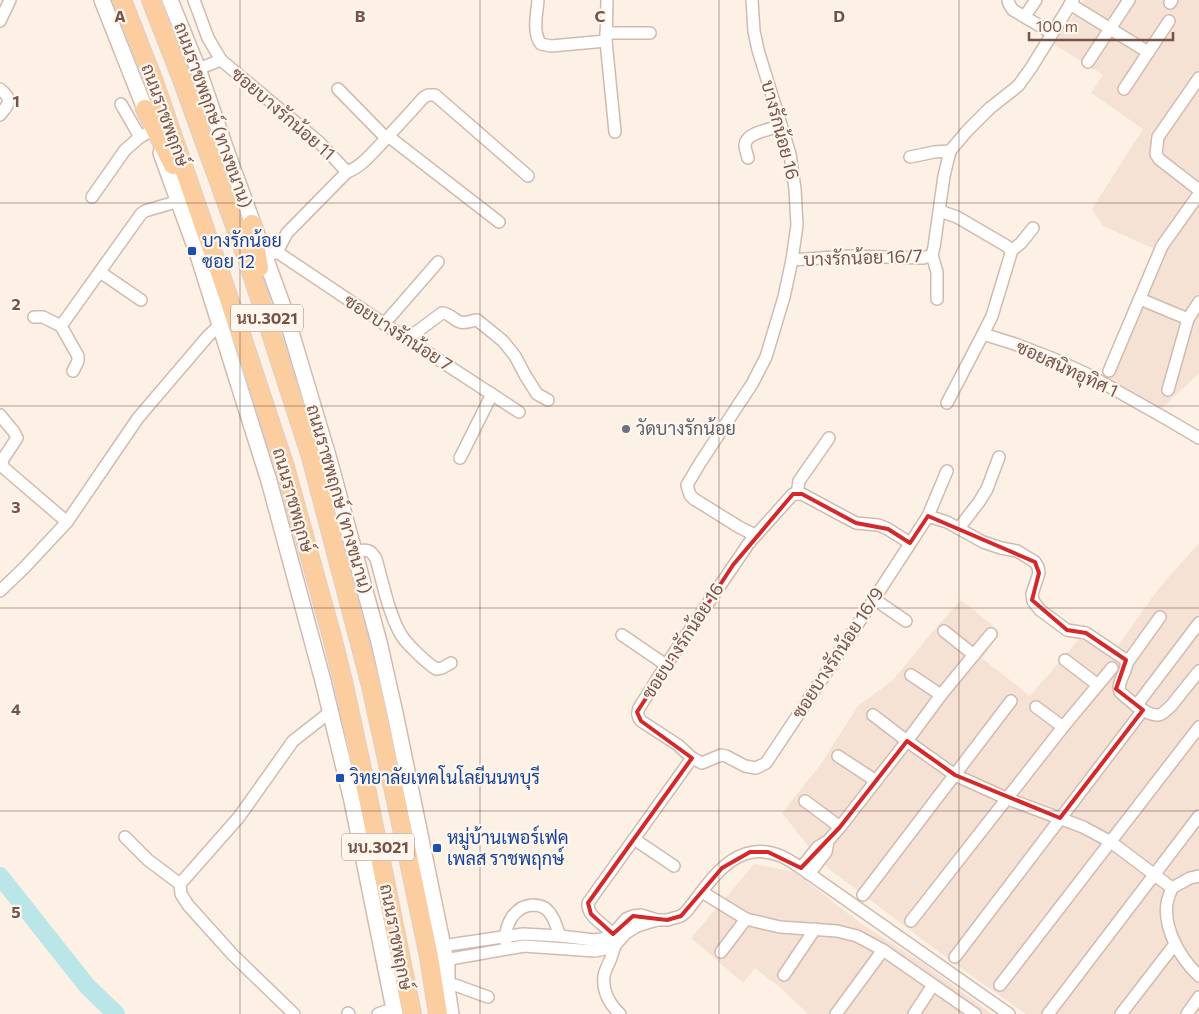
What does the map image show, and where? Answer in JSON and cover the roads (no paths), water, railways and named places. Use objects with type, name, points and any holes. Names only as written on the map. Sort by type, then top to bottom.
[{"type":"main road","name":"นบ.3021","points":[[102,0],[146,109],[146,134],[179,201],[198,255],[269,481],[323,681],[352,801],[387,971],[386,1013]]},
{"type":"main road","name":"ถนนราชพฤกษ์","points":[[122,0],[154,82],[206,230],[284,467],[343,680],[412,1014]]},
{"type":"main road","name":"ถนนราชพฤกษ์","points":[[152,0],[266,315],[311,457],[360,644],[380,685],[400,818],[427,948],[438,1014]]},
{"type":"main road","name":"ถนนราชพฤกษ์ (ทางขนาน)","points":[[170,0],[198,69],[252,224],[271,255],[328,456],[379,642],[380,685],[414,805],[445,957],[451,1014]]},
{"type":"main road","points":[[146,109],[206,230]]},
{"type":"main road","points":[[252,224],[266,315]]},
{"type":"main road","points":[[445,957],[456,985],[460,1014]]},
{"type":"street","points":[[0,21],[10,0]]},
{"type":"street","name":"ซอยบางรักน้อย 11","points":[[194,0],[208,38],[222,60],[318,142],[347,172],[287,233],[271,255]]},
{"type":"street","points":[[538,0],[537,40],[546,45],[650,33]]},
{"type":"street","points":[[607,0],[606,37],[614,132]]},
{"type":"street","name":"บางรักน้อย 16","points":[[752,0],[754,31],[758,50],[790,154],[795,189],[797,226],[792,260]]},
{"type":"street","points":[[1008,0],[1013,10],[1052,33]]},
{"type":"street","points":[[1025,16],[1036,0]]},
{"type":"street","points":[[1088,62],[1129,0]]},
{"type":"street","points":[[1072,2],[1148,52]]},
{"type":"street","name":"บางรักน้อย 16/7","points":[[792,260],[848,256],[924,258],[932,255],[944,176],[950,151],[966,131],[990,108],[1018,86],[1072,2]]},
{"type":"street","points":[[1124,89],[1169,21]]},
{"type":"street","points":[[198,69],[222,60]]},
{"type":"street","points":[[1199,78],[1158,137],[1156,154],[1159,159],[1199,190]]},
{"type":"street","points":[[0,88],[10,99],[0,115]]},
{"type":"street","points":[[338,89],[387,137],[499,222]]},
{"type":"street","points":[[347,172],[361,165],[423,98],[428,95],[434,95],[528,176]]},
{"type":"street","points":[[92,197],[119,158],[146,134],[121,104]]},
{"type":"street","points":[[748,158],[745,144],[752,135],[782,126]]},
{"type":"street","points":[[910,156],[950,151]]},
{"type":"street","points":[[1109,371],[1162,246],[1199,194]]},
{"type":"street","points":[[61,326],[141,214],[145,211],[179,201]]},
{"type":"street","points":[[940,211],[957,217],[1012,250]]},
{"type":"street","points":[[947,403],[992,316],[1012,250],[1021,243],[1033,228]]},
{"type":"street","name":"ซอยบางรักน้อย 7","points":[[271,255],[384,324],[519,412]]},
{"type":"street","points":[[932,255],[937,272],[936,299]]},
{"type":"street","points":[[755,535],[739,528],[694,499],[690,495],[687,485],[705,454],[752,384],[766,357],[784,297],[792,260]]},
{"type":"street","points":[[384,324],[438,262]]},
{"type":"street","points":[[100,272],[141,300]]},
{"type":"street","points":[[1140,298],[1188,319]]},
{"type":"street","points":[[1168,390],[1188,319],[1199,302]]},
{"type":"street","points":[[407,339],[442,313],[464,323],[477,320],[503,341],[537,394],[548,400]]},
{"type":"street","points":[[34,317],[43,317],[61,326],[78,356],[78,361],[73,371]]},
{"type":"street","points":[[0,591],[67,522],[138,418],[208,336],[220,325]]},
{"type":"street","name":"ซอยสนิทอุทิศ 1","points":[[983,334],[1016,344],[1086,374],[1199,438]]},
{"type":"street","points":[[460,458],[492,394]]},
{"type":"street","points":[[0,415],[17,438],[2,460],[2,471],[67,522]]},
{"type":"street","points":[[829,438],[799,481],[797,494],[802,494],[856,523],[878,525],[886,528],[910,543]]},
{"type":"street","points":[[959,528],[980,502],[999,457]]},
{"type":"street","name":"ซอยบางรักน้อย 16/9","points":[[692,758],[702,763],[726,756],[745,766],[756,768],[766,763],[928,516],[948,472]]},
{"type":"street","name":"ซอยบางรักน้อย 16","points":[[692,758],[678,745],[641,721],[637,712],[733,564],[755,535],[787,500],[793,494],[797,494]]},
{"type":"street","points":[[928,516],[947,522],[983,542],[1017,551],[1035,562],[1038,567],[1038,573],[1032,601],[1040,610],[1067,630],[1086,633],[1126,660],[1127,663]]},
{"type":"street","points":[[354,551],[367,550],[372,552],[376,559],[390,610],[401,635],[413,649],[436,670],[451,663]]},
{"type":"street","points":[[874,599],[906,621]]},
{"type":"street","points":[[1160,617],[1127,663],[1127,667],[1118,684],[1120,692],[1140,708],[1160,715],[1171,706],[1199,670]]},
{"type":"street","points":[[955,957],[1060,818],[1199,623]]},
{"type":"street","points":[[944,631],[974,655]]},
{"type":"street","points":[[805,871],[826,852],[828,841],[876,782],[941,695],[991,634]]},
{"type":"street","points":[[622,635],[666,665]]},
{"type":"street","points":[[1065,660],[1098,684]]},
{"type":"street","points":[[911,921],[1063,727],[1112,668]]},
{"type":"street","points":[[911,675],[941,695]]},
{"type":"street","points":[[863,895],[1011,701]]},
{"type":"street","points":[[1036,707],[1063,727]]},
{"type":"street","points":[[294,1014],[233,955],[188,905],[181,894],[180,884],[239,817],[293,741],[330,712]]},
{"type":"street","points":[[873,715],[955,775],[1008,799],[1084,827],[1111,842],[1172,888]]},
{"type":"street","points":[[1000,985],[1199,727]]},
{"type":"street","points":[[838,756],[876,782]]},
{"type":"street","points":[[614,939],[591,914],[588,903],[692,758]]},
{"type":"street","points":[[805,801],[840,827]]},
{"type":"street","points":[[1048,1014],[1199,816]]},
{"type":"street","points":[[126,837],[148,860],[180,884]]},
{"type":"street","points":[[634,839],[674,866]]},
{"type":"street","points":[[445,957],[524,946],[595,951],[605,949],[614,939],[638,926],[657,920],[667,920],[681,916],[713,876],[736,858],[750,852],[768,852],[783,856],[1009,1014]]},
{"type":"street","points":[[1199,876],[1190,878],[1172,888],[1167,902],[1166,913],[1175,944],[1199,976]]},
{"type":"street","points":[[702,892],[746,919],[780,927],[837,931],[857,936],[883,950],[975,1014]]},
{"type":"street","points":[[506,949],[505,936],[512,917],[520,908],[531,905],[547,910],[553,918],[560,936]]},
{"type":"street","points":[[721,952],[746,919]]},
{"type":"street","points":[[784,975],[815,929]]},
{"type":"street","points":[[445,957],[505,936],[523,934],[594,940],[614,939]]},
{"type":"street","points":[[614,939],[604,976],[604,987],[613,1008],[620,1014]]},
{"type":"street","points":[[1121,1014],[1175,944]]},
{"type":"street","points":[[836,1014],[883,950]]},
{"type":"street","points":[[456,985],[488,997]]},
{"type":"street","points":[[914,1014],[933,985]]},
{"type":"street","points":[[1187,1014],[1199,997]]},
{"type":"waterway","points":[[0,876],[87,986],[116,1014]]},
{"type":"place","name":"บางรักน้อย ซอย 12","points":[[192,251]]},
{"type":"place","name":"วัดบางรักน้อย","points":[[626,429]]},
{"type":"place","name":"วิทยาลัยเทคโนโลยีนนทบุรี","points":[[340,778]]},
{"type":"place","name":"หมู่บ้านเพอร์เฟค เพลส ราชพฤกษ์","points":[[437,848]]}]
